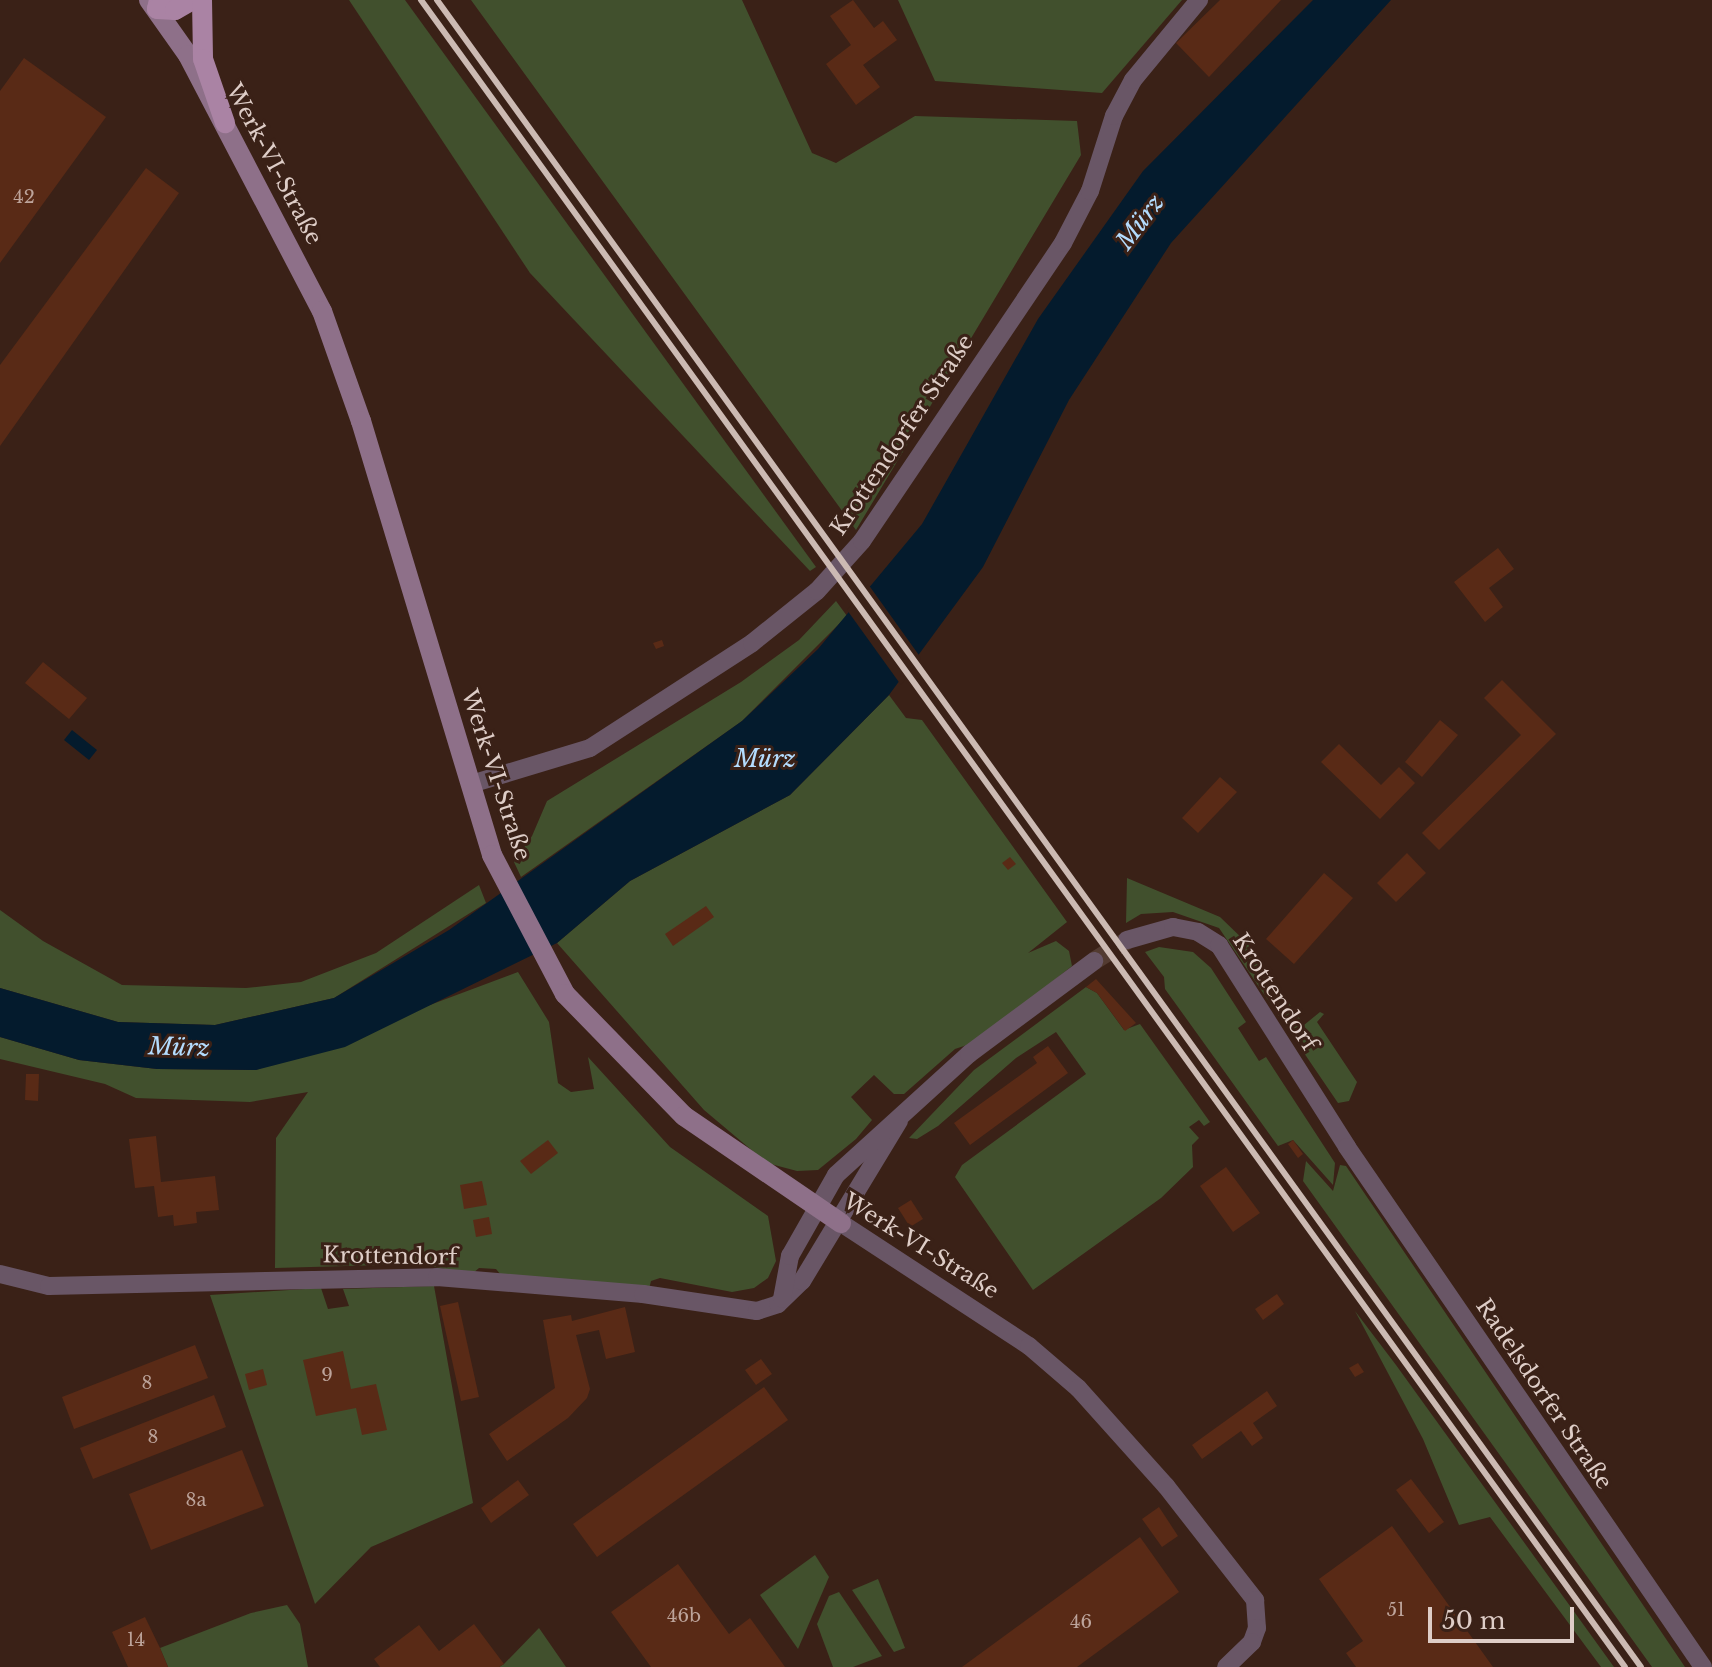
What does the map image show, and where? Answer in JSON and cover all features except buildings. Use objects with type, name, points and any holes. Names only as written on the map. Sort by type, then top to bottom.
[{"type":"main road","points":[[155,3],[175,10],[192,0]]},
{"type":"main road","points":[[202,0],[203,59],[225,123]]},
{"type":"main road","name":"Werk-VI-Straße","points":[[155,3],[225,123],[322,311],[361,421],[492,855],[565,994],[684,1116],[841,1223]]},
{"type":"street","name":"Krottendorfer Straße","points":[[471,784],[590,748],[752,643],[817,591],[862,541],[1063,243],[1090,191],[1114,116],[1133,80],[1199,0]]},
{"type":"street","name":"Krottendorf","points":[[1127,940],[1173,927],[1198,932],[1219,945],[1347,1147]]},
{"type":"street","points":[[780,1302],[790,1256],[814,1207],[845,1165],[899,1121],[969,1054],[1094,961]]},
{"type":"street","points":[[780,1302],[802,1281],[841,1223],[899,1121]]},
{"type":"street","name":"Radelsdorfer Straße","points":[[1347,1147],[1703,1667]]},
{"type":"street","name":"Werk-VI-Straße","points":[[841,1223],[1011,1331],[1078,1388],[1156,1475],[1255,1600],[1257,1628],[1252,1642],[1226,1667]]},
{"type":"street","name":"Krottendorf","points":[[0,1274],[49,1286],[437,1277],[643,1294],[744,1311],[780,1302]]},
{"type":"green space","points":[[349,0],[405,0],[816,567],[810,571],[530,273]]},
{"type":"green space","points":[[471,0],[742,0],[812,153],[836,163],[915,116],[1077,121],[1081,155],[856,530]]},
{"type":"green space","points":[[898,0],[1182,0],[1102,93],[935,81]]},
{"type":"green space","points":[[836,601],[847,616],[742,721],[521,877],[514,862],[532,836],[547,801],[741,682],[799,640]]},
{"type":"green space","points":[[889,695],[906,718],[922,720],[1067,922],[1028,953],[1056,941],[1069,951],[1072,966],[976,1042],[955,1049],[904,1094],[894,1094],[874,1075],[851,1097],[872,1120],[856,1139],[818,1170],[797,1171],[767,1163],[704,1110],[557,943],[630,881],[790,795]]},
{"type":"green space","points":[[1127,878],[1220,917],[1247,943],[1304,1025],[1320,1012],[1324,1014],[1317,1022],[1357,1082],[1349,1101],[1338,1103],[1219,928],[1173,912],[1141,914],[1126,923]]},
{"type":"green space","points":[[479,885],[486,903],[334,998],[215,1025],[118,1022],[0,988],[0,910],[43,941],[122,985],[246,988],[301,982],[376,953]]},
{"type":"green space","points":[[1159,947],[1193,952],[1211,968],[1246,1022],[1238,1028],[1259,1061],[1266,1057],[1335,1163],[1333,1185],[1293,1140],[1278,1146],[1165,989],[1164,977],[1145,952]]},
{"type":"green space","points":[[518,972],[549,1022],[558,1083],[571,1092],[594,1089],[588,1057],[670,1147],[768,1216],[776,1261],[768,1278],[754,1288],[732,1292],[660,1278],[651,1281],[649,1289],[505,1280],[496,1269],[479,1268],[472,1274],[419,1264],[275,1268],[276,1138],[308,1092],[250,1102],[136,1098],[105,1084],[0,1059],[0,1037],[79,1060],[157,1069],[256,1070]]},
{"type":"green space","points":[[1086,987],[1097,993],[1124,1030],[1140,1024],[1210,1122],[1204,1126],[1199,1120],[1189,1127],[1199,1138],[1192,1145],[1193,1167],[1161,1198],[1033,1290],[955,1177],[962,1165],[1086,1074],[1056,1032],[1016,1058],[938,1126],[917,1139],[909,1138],[974,1070]]},
{"type":"green space","points":[[1306,1161],[1333,1191],[1340,1165],[1346,1166],[1685,1667],[1652,1667],[1303,1181]]},
{"type":"green space","points":[[434,1286],[473,1503],[371,1547],[315,1604],[210,1295],[321,1288],[328,1309],[349,1306],[343,1289]]},
{"type":"green space","points":[[1355,1311],[1614,1667],[1601,1667],[1490,1517],[1459,1525],[1423,1439]]},
{"type":"green space","points":[[815,1555],[829,1577],[798,1649],[760,1595]]},
{"type":"green space","points":[[878,1579],[905,1648],[894,1652],[852,1590]]},
{"type":"green space","points":[[839,1592],[882,1656],[853,1667],[833,1667],[817,1624],[829,1596]]},
{"type":"green space","points":[[287,1605],[300,1624],[308,1667],[168,1667],[160,1648],[251,1613]]},
{"type":"green space","points":[[539,1628],[566,1667],[499,1667],[504,1664]]},
{"type":"water","name":"Mürz","points":[[1313,0],[1391,0],[1171,243],[1069,400],[983,567],[889,695],[790,795],[630,881],[557,943],[345,1047],[256,1070],[157,1069],[79,1060],[0,1037],[0,988],[118,1022],[215,1025],[334,998],[449,930],[742,721],[818,649],[922,524],[1038,319],[1143,171]]},
{"type":"water","points":[[72,730],[97,750],[89,760],[64,740]]},
{"type":"pier","points":[[868,584],[921,658],[901,685],[847,610]]},
{"type":"tunnel","points":[[1094,961],[1127,940]]},
{"type":"railway","points":[[421,0],[1625,1667]]},
{"type":"railway","points":[[437,0],[1641,1667]]}]
